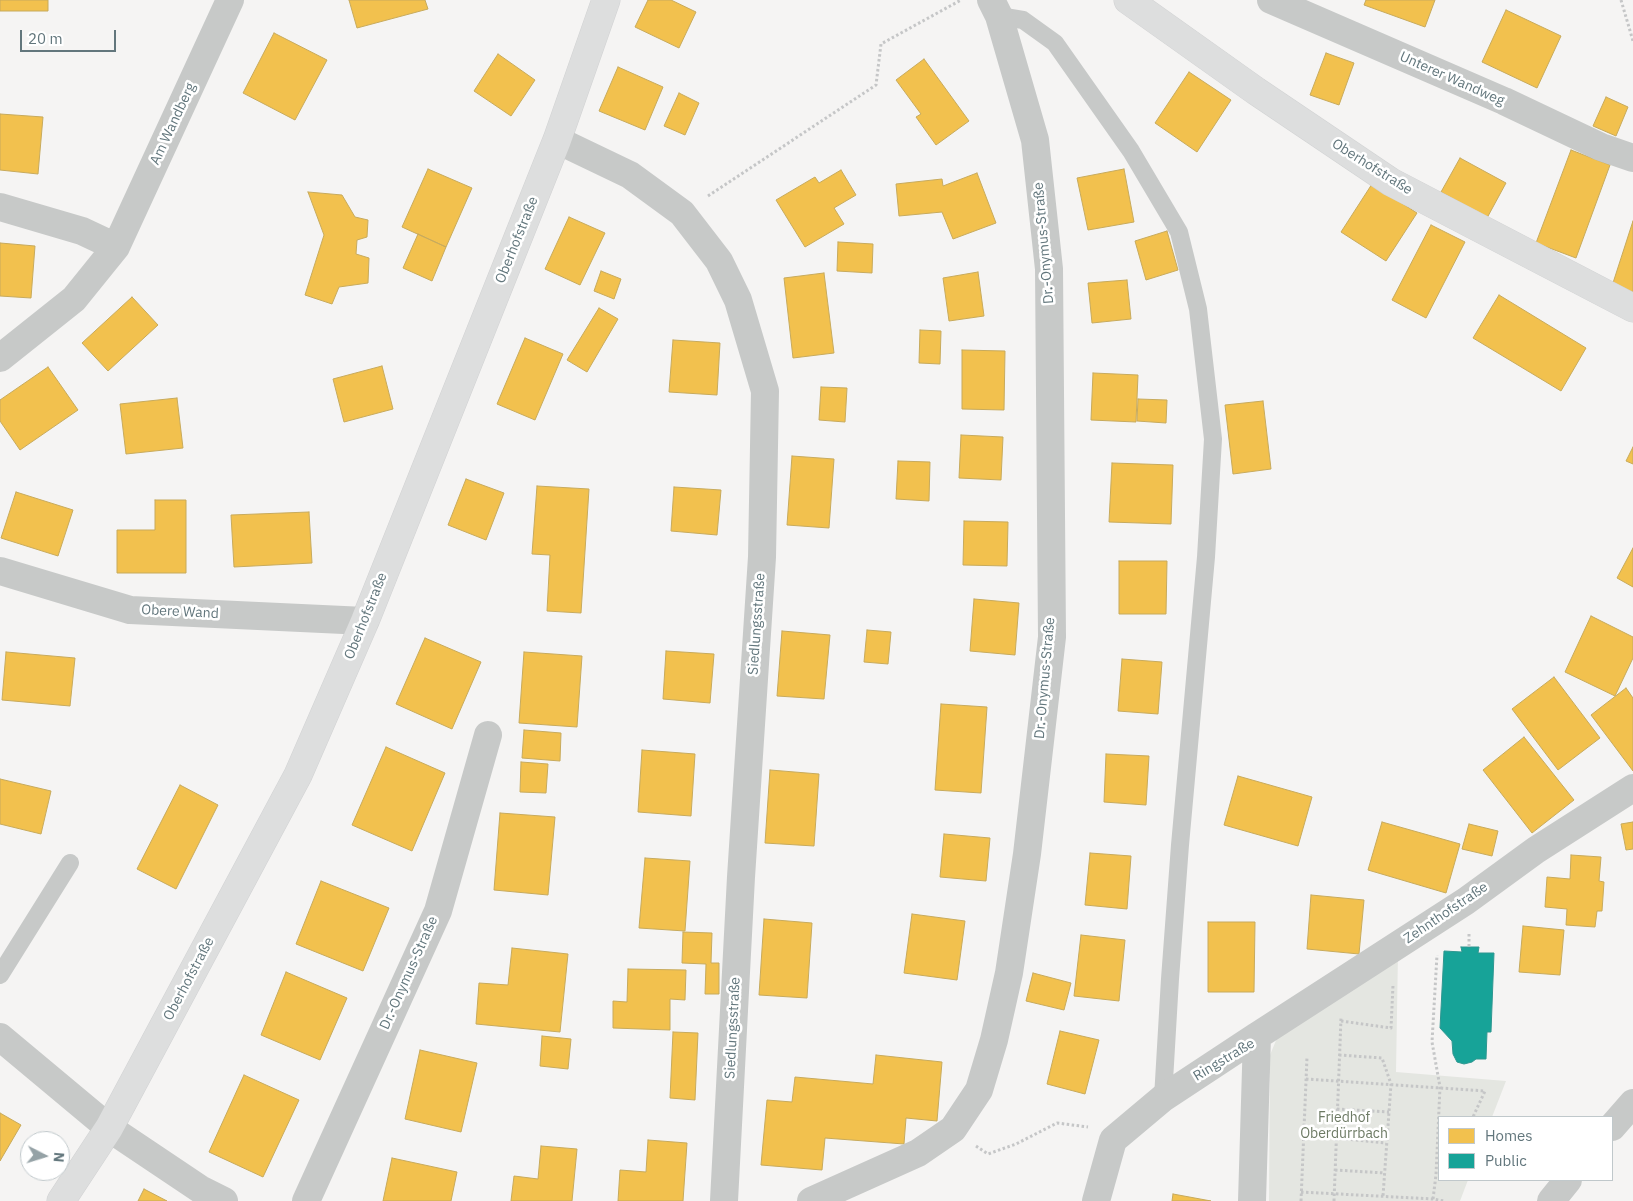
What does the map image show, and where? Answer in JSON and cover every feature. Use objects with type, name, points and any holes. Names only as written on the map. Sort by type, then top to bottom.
[{"type":"street","name":"Am Wandberg","points":[[0,358],[74,299],[116,247],[230,0]]},
{"type":"street","name":"Oberhofstraße","points":[[61,1201],[109,1128],[298,775],[365,621],[557,140],[606,0]]},
{"type":"street","name":"Oberhofstraße","points":[[1128,0],[1256,92],[1391,182],[1633,308]]},
{"type":"street","name":"Unterer Wandweg","points":[[1271,0],[1504,101],[1601,147],[1633,158]]},
{"type":"street","name":"Dr.-Onymus-Straße","points":[[811,1201],[918,1153],[953,1129],[979,1090],[994,1040],[1009,973],[1027,854],[1052,637],[1049,269],[1035,140],[995,8]]},
{"type":"street","name":"Siedlungsstraße","points":[[557,140],[630,175],[682,213],[719,261],[738,300],[765,391],[762,557],[741,877],[724,1201]]},
{"type":"street","points":[[0,207],[82,231],[116,247]]},
{"type":"street","name":"Obere Wand","points":[[0,571],[130,610],[365,621]]},
{"type":"street","name":"Dr.-Onymus-Straße","points":[[306,1201],[438,910],[488,735]]},
{"type":"street","name":"Zehnthofstraße","points":[[1258,1036],[1394,949],[1466,901],[1536,850],[1633,788]]},
{"type":"street","name":"Ringstraße","points":[[1113,1140],[1163,1098],[1258,1036]]},
{"type":"street","name":"Ringstraße","points":[[1252,1201],[1258,1036]]},
{"type":"street","points":[[0,1037],[109,1128],[200,1189],[224,1201]]},
{"type":"street","points":[[1613,1126],[1633,1104]]},
{"type":"street","points":[[1096,1201],[1113,1140]]},
{"type":"street","points":[[1551,1201],[1567,1181]]},
{"type":"lane","points":[[995,8],[1023,20],[1055,44],[1131,151],[1179,232],[1198,308],[1212,439],[1206,557],[1176,902],[1163,1098]]},
{"type":"lane","points":[[0,975],[70,863]]},
{"type":"path","points":[[682,213],[876,85],[881,44],[962,0]]},
{"type":"path","points":[[1621,0],[1633,41]]},
{"type":"path","points":[[1340,1021],[1391,1028],[1394,949]]},
{"type":"path","points":[[1437,953],[1432,1042],[1440,1087],[1439,1116]]},
{"type":"path","points":[[1334,1201],[1342,982]]},
{"type":"path","points":[[1339,1055],[1382,1058],[1390,1084],[1383,1196]]},
{"type":"path","points":[[1301,1201],[1308,1057]]},
{"type":"path","points":[[1306,1079],[1485,1091],[1473,1116]]},
{"type":"path","points":[[1337,1109],[1389,1112]]},
{"type":"path","points":[[953,1129],[988,1154],[1016,1144],[1056,1123],[1085,1126],[1113,1140]]},
{"type":"path","points":[[1336,1138],[1386,1143]]},
{"type":"path","points":[[1335,1170],[1385,1173]]},
{"type":"path","points":[[1433,1199],[1438,1173]]},
{"type":"path","points":[[1301,1192],[1444,1201]]},
{"type":"path","points":[[1371,1201],[1372,1196]]},
{"type":"green space","name":"Friedhof Oberdürrbach","points":[[1398,953],[1396,1072],[1506,1081],[1492,1116],[1438,1116],[1438,1181],[1468,1181],[1460,1201],[1269,1201],[1270,1055],[1277,1038]]},
{"type":"building: Homes","points":[[0,0],[48,0],[48,11],[0,11]]},
{"type":"building: Homes","points":[[349,0],[425,0],[428,9],[357,28]]},
{"type":"building: Homes","points":[[648,0],[671,0],[696,12],[679,48],[635,27]]},
{"type":"building: Homes","points":[[1366,0],[1435,0],[1425,27],[1364,5]]},
{"type":"building: Homes","points":[[1506,10],[1561,36],[1537,88],[1482,62]]},
{"type":"building: Homes","points":[[274,33],[327,60],[295,120],[243,93]]},
{"type":"building: Homes","points":[[1326,53],[1354,63],[1339,105],[1310,95]]},
{"type":"building: Homes","points":[[498,54],[535,80],[511,116],[474,91]]},
{"type":"building: Homes","points":[[924,59],[969,121],[936,145],[916,117],[921,114],[896,80]]},
{"type":"building: Homes","points":[[618,67],[663,87],[645,130],[599,111]]},
{"type":"building: Homes","points":[[1189,72],[1231,100],[1197,152],[1155,123]]},
{"type":"building: Homes","points":[[679,93],[699,103],[685,135],[664,126]]},
{"type":"building: Homes","points":[[1606,97],[1628,107],[1616,136],[1593,126]]},
{"type":"building: Homes","points":[[0,114],[43,117],[38,174],[0,170]]},
{"type":"building: Homes","points":[[1571,150],[1610,165],[1576,258],[1536,243]]},
{"type":"building: Homes","points":[[1460,158],[1506,183],[1487,218],[1441,192]]},
{"type":"building: Homes","points":[[428,169],[472,188],[446,247],[402,227]]},
{"type":"building: Homes","points":[[1124,169],[1134,222],[1088,230],[1077,178]]},
{"type":"building: Homes","points":[[841,170],[856,195],[834,208],[844,224],[805,247],[776,200],[815,177],[819,183]]},
{"type":"building: Homes","points":[[977,173],[996,223],[953,239],[942,212],[899,216],[896,184],[942,179],[943,186]]},
{"type":"building: Homes","points":[[1372,184],[1417,213],[1386,261],[1341,232]]},
{"type":"building: Homes","points":[[308,192],[342,195],[355,217],[368,220],[367,237],[357,240],[356,254],[369,258],[368,283],[339,287],[332,304],[305,295],[324,235]]},
{"type":"building: Homes","points":[[569,217],[605,233],[580,285],[545,269]]},
{"type":"building: Homes","points":[[1633,221],[1633,293],[1612,286]]},
{"type":"building: Homes","points":[[1431,225],[1465,242],[1426,318],[1392,300]]},
{"type":"building: Homes","points":[[1167,231],[1178,270],[1146,280],[1135,241]]},
{"type":"building: Homes","points":[[418,234],[446,247],[432,281],[403,268]]},
{"type":"building: Homes","points":[[838,242],[873,244],[872,273],[837,271]]},
{"type":"building: Homes","points":[[0,243],[35,246],[31,298],[0,296]]},
{"type":"building: Homes","points":[[601,271],[621,279],[614,299],[594,291]]},
{"type":"building: Homes","points":[[978,272],[984,316],[949,321],[943,278]]},
{"type":"building: Homes","points":[[824,273],[834,353],[793,358],[784,278]]},
{"type":"building: Homes","points":[[1127,280],[1131,319],[1092,323],[1088,283]]},
{"type":"building: Homes","points":[[1499,295],[1586,348],[1561,391],[1473,338]]},
{"type":"building: Homes","points":[[132,297],[158,325],[108,371],[82,343]]},
{"type":"building: Homes","points":[[599,308],[618,319],[587,372],[567,360]]},
{"type":"building: Homes","points":[[920,330],[941,331],[940,364],[919,363]]},
{"type":"building: Homes","points":[[525,338],[563,354],[535,420],[497,404]]},
{"type":"building: Homes","points":[[673,340],[720,343],[717,395],[669,392]]},
{"type":"building: Homes","points":[[962,350],[1005,351],[1004,410],[962,409]]},
{"type":"building: Homes","points":[[382,366],[393,409],[344,422],[333,379]]},
{"type":"building: Homes","points":[[48,367],[78,410],[20,450],[0,421],[0,400]]},
{"type":"building: Homes","points":[[1093,373],[1138,375],[1136,422],[1091,420]]},
{"type":"building: Homes","points":[[821,387],[847,388],[845,422],[819,420]]},
{"type":"building: Homes","points":[[177,398],[183,448],[126,454],[120,404]]},
{"type":"building: Homes","points":[[1138,399],[1167,400],[1166,423],[1137,421]]},
{"type":"building: Homes","points":[[1263,401],[1271,469],[1233,474],[1225,405]]},
{"type":"building: Homes","points":[[961,435],[1003,437],[1001,480],[959,478]]},
{"type":"building: Homes","points":[[1633,447],[1633,464],[1626,461]]},
{"type":"building: Homes","points":[[792,456],[834,459],[829,528],[787,525]]},
{"type":"building: Homes","points":[[898,461],[930,462],[929,501],[896,499]]},
{"type":"building: Homes","points":[[1112,463],[1173,465],[1171,524],[1109,522]]},
{"type":"building: Homes","points":[[466,479],[504,493],[486,540],[448,525]]},
{"type":"building: Homes","points":[[537,486],[589,489],[581,613],[547,611],[550,555],[532,554]]},
{"type":"building: Homes","points":[[674,487],[721,490],[717,535],[671,531]]},
{"type":"building: Homes","points":[[16,492],[73,510],[58,556],[1,538]]},
{"type":"building: Homes","points":[[155,500],[186,500],[186,573],[117,573],[117,530],[155,530]]},
{"type":"building: Homes","points":[[309,512],[312,563],[234,567],[231,515]]},
{"type":"building: Homes","points":[[964,521],[1008,522],[1007,566],[963,565]]},
{"type":"building: Homes","points":[[1633,548],[1633,587],[1617,578]]},
{"type":"building: Homes","points":[[1119,561],[1167,561],[1166,614],[1119,614]]},
{"type":"building: Homes","points":[[974,599],[1019,603],[1015,655],[970,651]]},
{"type":"building: Homes","points":[[1591,616],[1633,637],[1633,658],[1615,696],[1565,672]]},
{"type":"building: Homes","points":[[867,630],[891,632],[888,664],[864,662]]},
{"type":"building: Homes","points":[[782,631],[830,635],[824,699],[777,696]]},
{"type":"building: Homes","points":[[425,638],[481,662],[452,729],[396,704]]},
{"type":"building: Homes","points":[[666,651],[714,654],[710,703],[663,699]]},
{"type":"building: Homes","points":[[6,652],[75,658],[70,706],[2,700]]},
{"type":"building: Homes","points":[[524,652],[582,656],[577,727],[519,723]]},
{"type":"building: Homes","points":[[1122,659],[1162,662],[1158,714],[1118,711]]},
{"type":"building: Homes","points":[[1554,677],[1600,738],[1558,770],[1512,709]]},
{"type":"building: Homes","points":[[1626,688],[1633,698],[1633,771],[1591,715]]},
{"type":"building: Homes","points":[[941,704],[987,707],[981,793],[935,790]]},
{"type":"building: Homes","points":[[524,730],[561,733],[560,761],[522,758]]},
{"type":"building: Homes","points":[[1524,737],[1574,800],[1532,833],[1483,770]]},
{"type":"building: Homes","points":[[386,747],[445,773],[412,851],[352,825]]},
{"type":"building: Homes","points":[[642,750],[695,754],[691,816],[638,812]]},
{"type":"building: Homes","points":[[1106,754],[1149,756],[1146,805],[1104,802]]},
{"type":"building: Homes","points":[[521,762],[548,764],[546,793],[520,792]]},
{"type":"building: Homes","points":[[770,770],[819,774],[814,846],[765,843]]},
{"type":"building: Homes","points":[[1238,776],[1312,797],[1298,846],[1224,825]]},
{"type":"building: Homes","points":[[0,779],[51,791],[41,834],[0,824]]},
{"type":"building: Homes","points":[[180,785],[218,805],[176,889],[137,869]]},
{"type":"building: Homes","points":[[500,813],[555,817],[548,895],[494,890]]},
{"type":"building: Homes","points":[[1382,822],[1460,844],[1446,893],[1368,870]]},
{"type":"building: Homes","points":[[1633,822],[1633,849],[1626,850],[1621,824]]},
{"type":"building: Homes","points":[[1469,824],[1498,831],[1492,856],[1462,849]]},
{"type":"building: Homes","points":[[944,834],[990,838],[986,881],[940,877]]},
{"type":"building: Homes","points":[[1090,853],[1131,856],[1127,909],[1085,905]]},
{"type":"building: Homes","points":[[1571,855],[1601,857],[1599,881],[1604,882],[1602,911],[1597,911],[1595,927],[1566,925],[1567,909],[1545,907],[1547,877],[1570,879]]},
{"type":"building: Homes","points":[[645,858],[690,861],[685,931],[639,928]]},
{"type":"building: Homes","points":[[321,881],[389,908],[363,971],[296,944]]},
{"type":"building: Homes","points":[[1311,895],[1364,900],[1359,954],[1307,949]]},
{"type":"building: Homes","points":[[912,914],[965,921],[957,980],[904,973]]},
{"type":"building: Homes","points":[[764,919],[812,923],[807,998],[759,995]]},
{"type":"building: Homes","points":[[1208,922],[1255,922],[1254,992],[1208,992]]},
{"type":"building: Homes","points":[[1523,926],[1564,930],[1560,975],[1519,972]]},
{"type":"building: Homes","points":[[683,932],[712,933],[711,963],[719,963],[719,994],[705,994],[706,964],[682,963]]},
{"type":"building: Homes","points":[[1081,935],[1125,940],[1119,1001],[1074,996]]},
{"type":"building: Homes","points":[[512,948],[568,954],[560,1032],[476,1024],[479,983],[508,985]]},
{"type":"building: Homes","points":[[628,969],[686,970],[685,1000],[670,999],[670,1030],[613,1028],[613,1001],[627,1002]]},
{"type":"building: Homes","points":[[286,972],[347,998],[320,1060],[261,1035]]},
{"type":"building: Homes","points":[[1033,973],[1071,983],[1064,1010],[1026,1001]]},
{"type":"building: Homes","points":[[1060,1031],[1099,1040],[1085,1094],[1047,1084]]},
{"type":"building: Homes","points":[[673,1032],[698,1033],[695,1100],[670,1098]]},
{"type":"building: Homes","points":[[542,1036],[571,1039],[568,1069],[540,1066]]},
{"type":"building: Homes","points":[[420,1050],[477,1063],[461,1132],[405,1119]]},
{"type":"building: Homes","points":[[876,1055],[942,1062],[937,1121],[906,1118],[904,1144],[825,1138],[822,1170],[761,1165],[767,1100],[792,1102],[795,1077],[873,1084]]},
{"type":"building: Homes","points":[[244,1075],[299,1100],[263,1177],[209,1152]]},
{"type":"building: Homes","points":[[0,1113],[21,1125],[0,1161]]},
{"type":"building: Homes","points":[[648,1140],[687,1143],[683,1201],[618,1201],[620,1170],[646,1172]]},
{"type":"building: Homes","points":[[541,1146],[577,1149],[572,1201],[511,1201],[514,1176],[538,1179]]},
{"type":"building: Homes","points":[[392,1158],[457,1172],[451,1201],[383,1201]]},
{"type":"building: Homes","points":[[144,1189],[167,1201],[138,1201]]},
{"type":"building: Homes","points":[[1173,1194],[1211,1201],[1172,1201]]},
{"type":"building: Public","points":[[1461,947],[1479,947],[1478,953],[1494,953],[1491,1032],[1487,1032],[1486,1059],[1476,1059],[1464,1064],[1457,1062],[1453,1054],[1452,1041],[1440,1028],[1444,951],[1462,952]]}]
